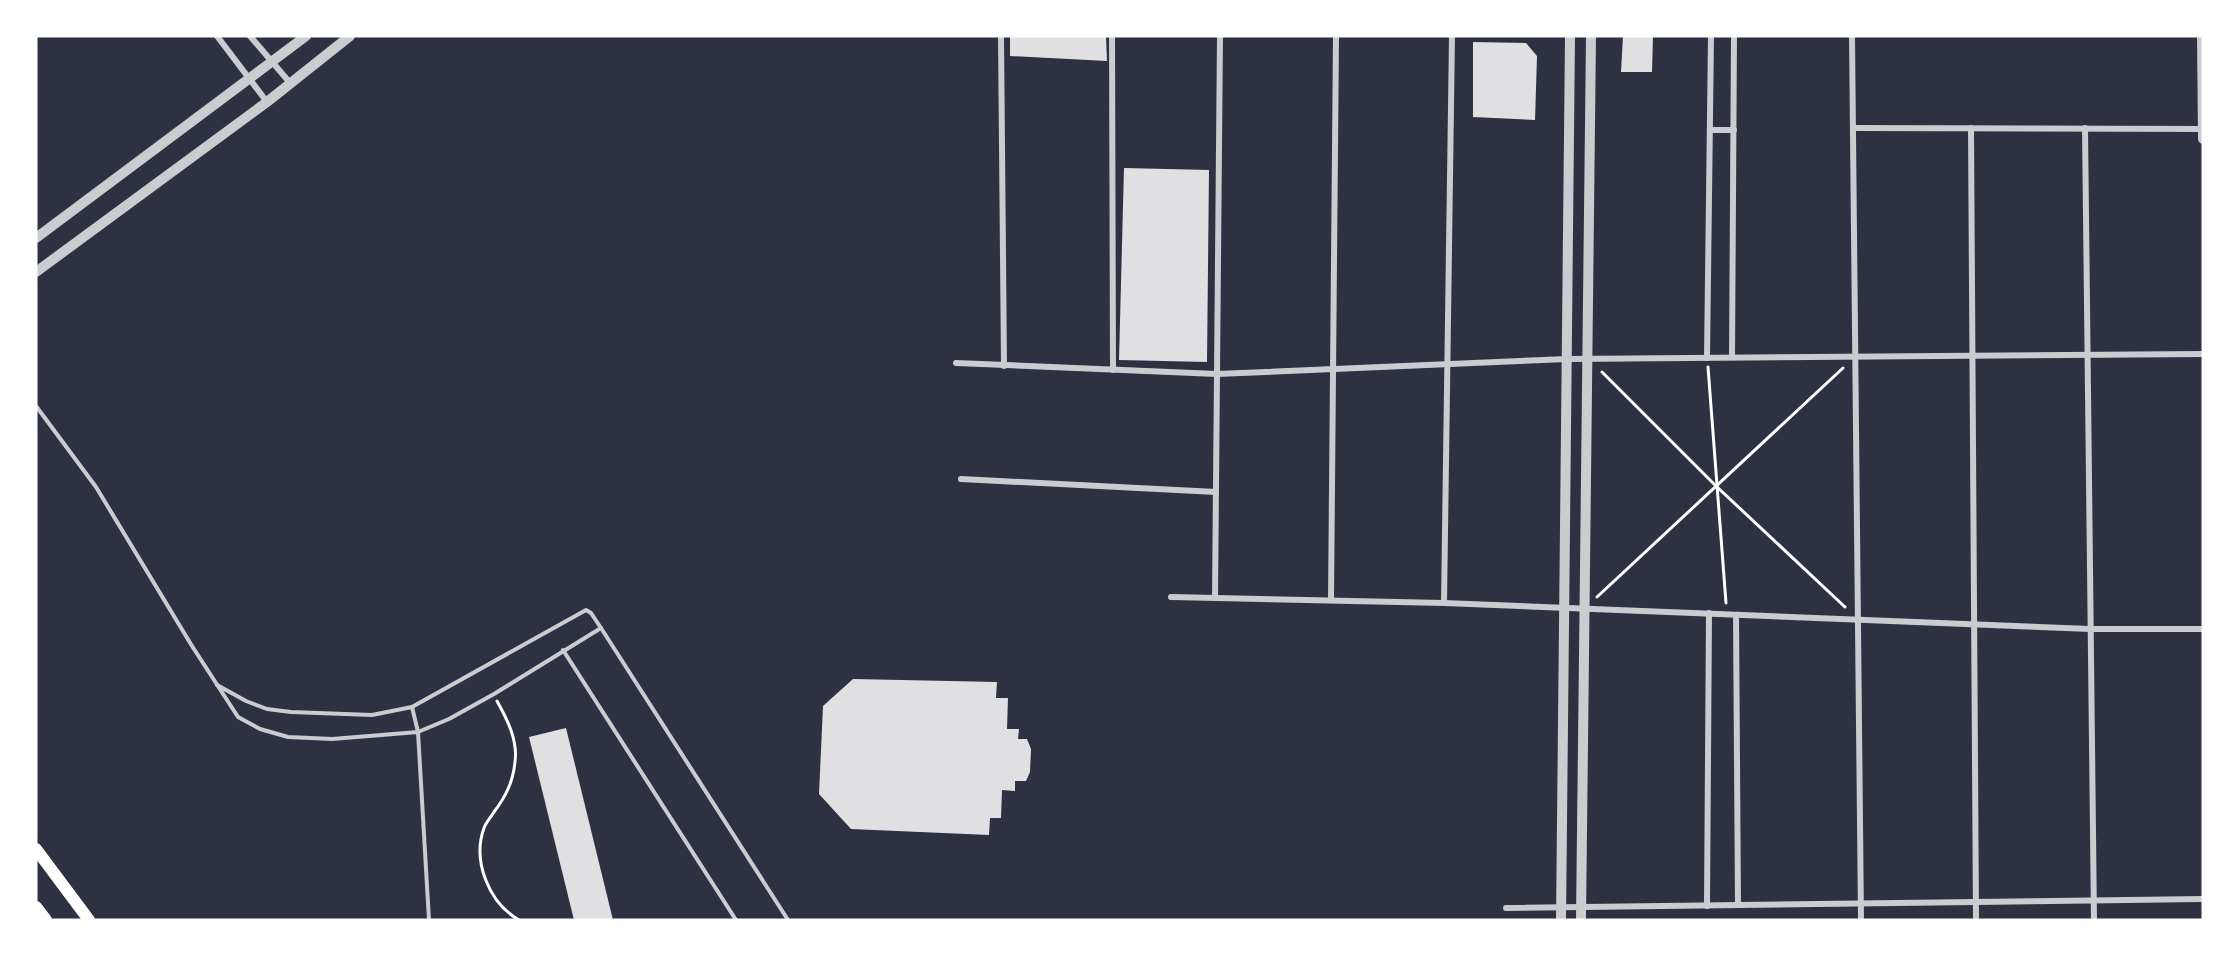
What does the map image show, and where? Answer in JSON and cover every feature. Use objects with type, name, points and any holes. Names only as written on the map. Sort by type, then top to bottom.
[{"type":"main road","points":[[36,849],[89,920]]},
{"type":"main road","points":[[36,907],[46,920]]},
{"type":"street","points":[[218,36],[267,102]]},
{"type":"street","points":[[250,36],[291,84]]},
{"type":"street","points":[[36,238],[306,36]]},
{"type":"street","points":[[36,272],[291,84],[350,36]]},
{"type":"street","points":[[1000,36],[1004,366]]},
{"type":"street","points":[[1112,36],[1113,370]]},
{"type":"street","points":[[1215,598],[1220,36]]},
{"type":"street","points":[[1330,600],[1335,369],[1336,36]]},
{"type":"street","points":[[1444,603],[1452,36]]},
{"type":"street","points":[[1561,920],[1570,36]]},
{"type":"street","points":[[1581,920],[1591,36]]},
{"type":"street","points":[[1707,358],[1711,36]]},
{"type":"street","points":[[1732,357],[1734,36]]},
{"type":"street","points":[[1852,36],[1861,920]]},
{"type":"street","points":[[2202,36],[2203,139]]},
{"type":"street","points":[[1853,128],[2203,129]]},
{"type":"street","points":[[1971,128],[1976,920]]},
{"type":"street","points":[[2085,128],[2094,920]]},
{"type":"street","points":[[1710,130],[1734,130]]},
{"type":"street","points":[[1568,176],[1590,177]]},
{"type":"street","points":[[956,363],[1217,374],[1587,358],[2203,354]]},
{"type":"street","points":[[961,479],[1216,492]]},
{"type":"street","points":[[1171,597],[1564,607],[2091,629],[2203,629]]},
{"type":"street","points":[[1707,906],[1709,613]]},
{"type":"street","points":[[1736,615],[1738,905]]},
{"type":"street","points":[[1506,908],[2203,899]]},
{"type":"lane","points":[[36,406],[96,487],[238,717],[260,729],[288,737],[332,739],[418,732],[449,719],[494,694],[601,628]]},
{"type":"lane","points":[[217,685],[257,705],[291,712],[372,715],[412,707],[480,671],[580,611],[591,613],[788,920]]},
{"type":"lane","points":[[563,651],[736,920]]},
{"type":"lane","points":[[412,707],[418,732],[429,920]]},
{"type":"path","points":[[1585,608],[1855,357]]},
{"type":"path","points":[[1587,358],[1716,486],[1858,619]]},
{"type":"path","points":[[1707,358],[1726,614]]},
{"type":"path","points":[[494,694],[511,728],[516,759],[511,787],[484,828],[480,856],[484,878],[497,901],[508,914],[519,920]]},
{"type":"building","points":[[1010,36],[1106,36],[1107,61],[1010,56]]},
{"type":"building","points":[[1623,36],[1653,36],[1652,72],[1621,72]]},
{"type":"building","points":[[1473,42],[1526,43],[1537,56],[1535,120],[1473,117]]},
{"type":"building","points":[[1124,168],[1209,170],[1207,362],[1119,360]]},
{"type":"building","points":[[853,679],[997,682],[996,698],[1008,698],[1007,729],[1019,729],[1018,739],[1027,739],[1031,749],[1030,772],[1026,781],[1015,781],[1015,791],[1002,790],[1001,818],[990,818],[989,835],[851,829],[819,794],[823,706]]},
{"type":"building","points":[[566,728],[613,920],[574,920],[529,737]]}]
